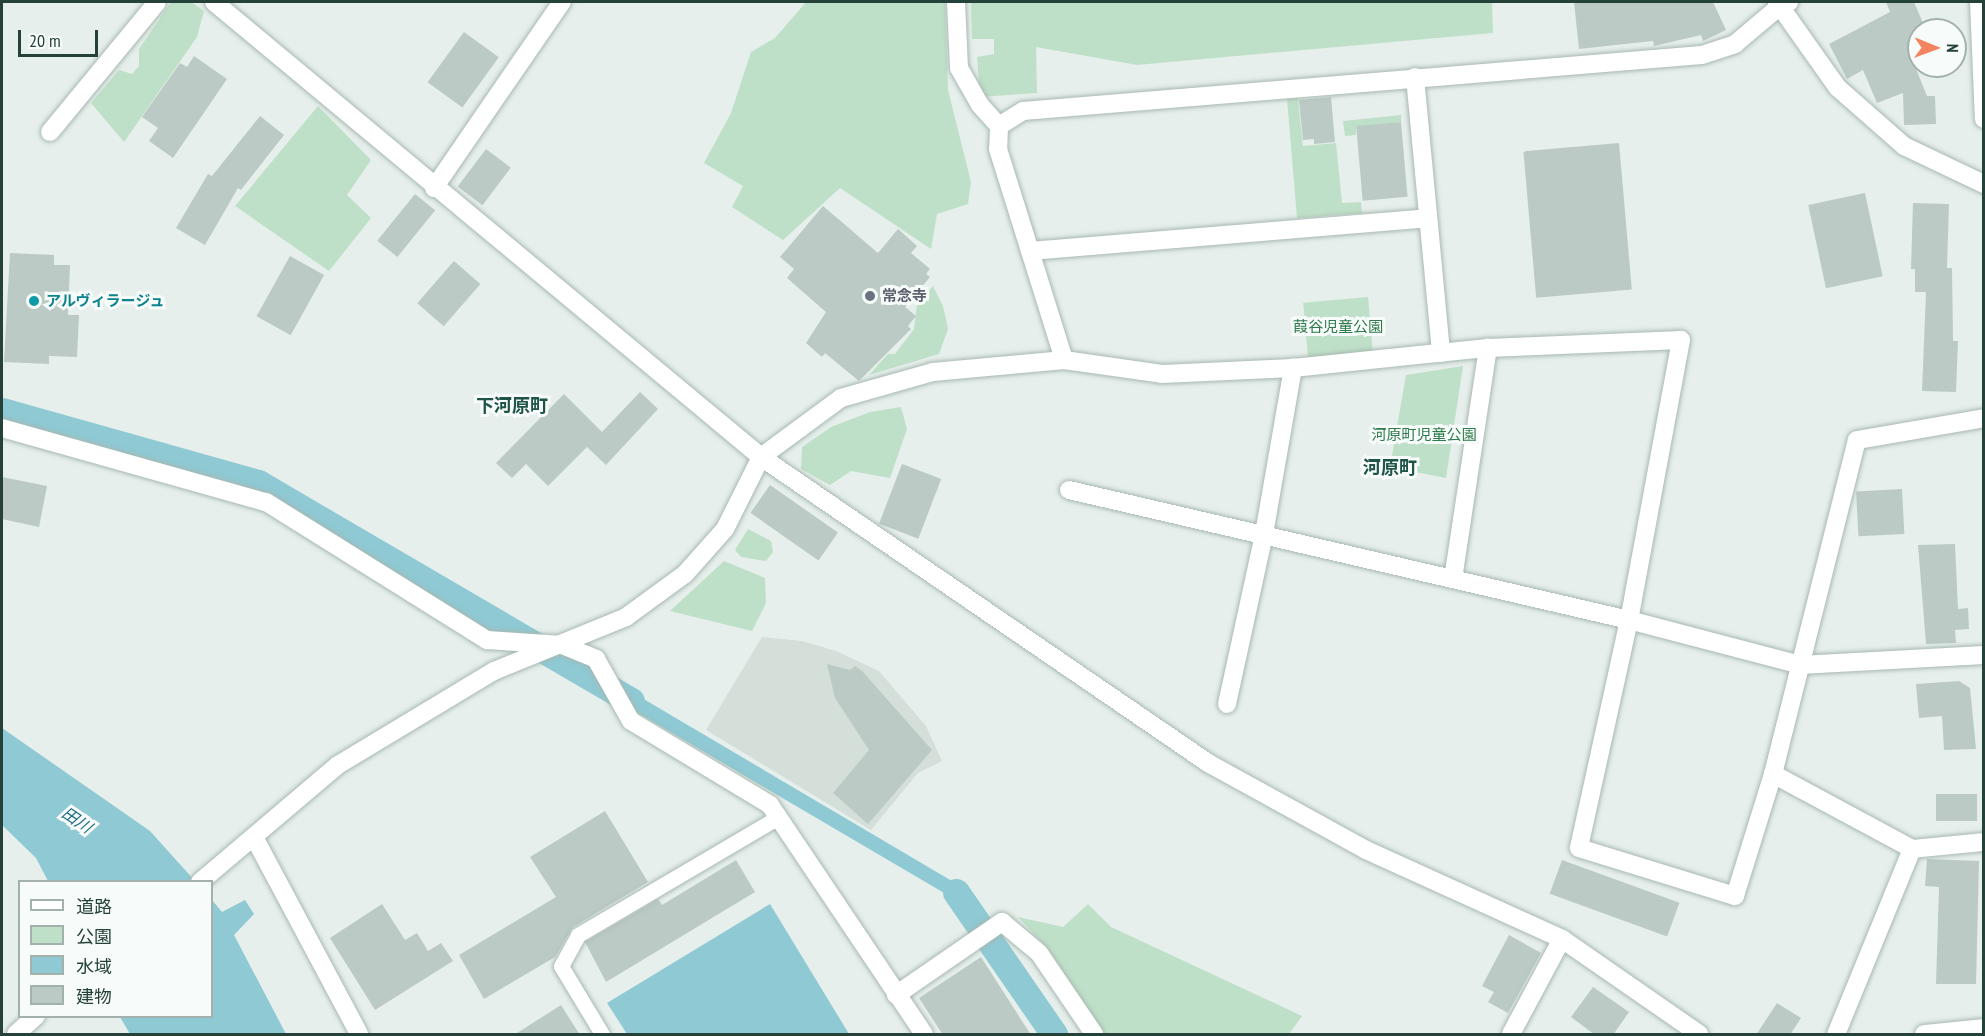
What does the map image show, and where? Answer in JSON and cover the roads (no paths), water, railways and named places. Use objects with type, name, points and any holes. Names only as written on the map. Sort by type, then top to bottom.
[{"type":"street","points":[[50,132],[157,2]]},
{"type":"street","points":[[214,2],[434,188],[761,457],[1208,763],[1366,850],[1562,939],[1699,1035]]},
{"type":"street","points":[[434,188],[562,2]]},
{"type":"street","points":[[956,2],[958,68],[980,105],[999,126],[998,149],[1064,360]]},
{"type":"street","points":[[1979,2],[1983,119]]},
{"type":"street","points":[[999,126],[1023,111],[1702,55],[1735,44],[1782,3],[1838,88],[1904,147],[1983,184]]},
{"type":"street","points":[[1415,77],[1441,353]]},
{"type":"street","points":[[1030,251],[1428,218]]},
{"type":"street","points":[[202,880],[338,765],[494,671],[626,617],[685,574],[725,529],[761,457],[841,398],[933,372],[1064,360],[1162,374],[1293,368],[1488,348],[1681,340],[1629,620],[1579,848],[1734,896],[1773,774],[1857,440],[1983,417]]},
{"type":"street","points":[[1453,579],[1488,348]]},
{"type":"street","points":[[1227,704],[1264,534],[1293,368]]},
{"type":"street","points":[[2,428],[266,502],[487,640],[562,645],[596,659],[631,721],[770,805],[924,1035]]},
{"type":"street","points":[[1069,490],[1629,620],[1800,665],[1983,655]]},
{"type":"street","points":[[1773,774],[1912,849],[1983,842]]},
{"type":"street","points":[[254,837],[359,1035]]},
{"type":"street","points":[[1836,1035],[1912,849]]},
{"type":"street","points":[[896,995],[1002,922],[1039,953],[1094,1035]]},
{"type":"street","points":[[1511,1035],[1562,939]]},
{"type":"street","points":[[16,1035],[35,1018]]},
{"type":"street","points":[[1924,1035],[1983,1028]]},
{"type":"lane","points":[[602,1035],[561,966],[578,935],[778,817]]},
{"type":"water","points":[[625,688],[957,884],[984,919],[973,925],[951,897],[631,709]]},
{"type":"water","name":"田川","points":[[2,728],[150,831],[194,880],[47,880],[36,858],[2,825]]},
{"type":"water","points":[[245,900],[254,914],[234,935],[286,1034],[130,1034],[121,1018],[213,1018],[213,901],[222,912]]},
{"type":"water","points":[[770,904],[849,1034],[627,1034],[607,1003]]},
{"type":"water","points":[[1000,939],[1062,1034],[1046,1034],[987,949]]},
{"type":"waterway","points":[[2,411],[258,483],[631,701]]},
{"type":"waterway","points":[[956,892],[1054,1034]]},
{"type":"place","name":"常念寺","points":[[870,296]]},
{"type":"place","name":"アルヴィラージュ","points":[[34,301]]},
{"type":"district","name":"下河原町","points":[[512,406]]},
{"type":"district","name":"河原町","points":[[1390,468]]},
{"type":"park label","name":"葭谷児童公園","points":[[1338,327]]},
{"type":"park label","name":"河原町児童公園","points":[[1424,435]]}]
